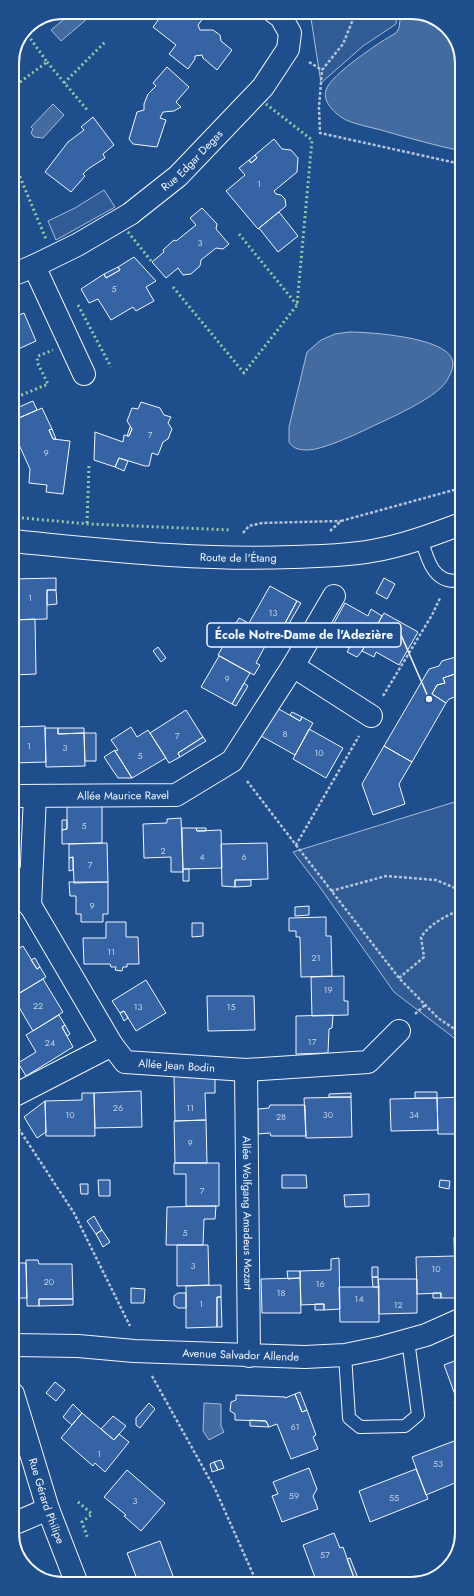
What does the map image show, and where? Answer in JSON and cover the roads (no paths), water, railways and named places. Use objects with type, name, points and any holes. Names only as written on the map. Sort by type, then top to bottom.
[{"type":"street","name":"Rue Edgar Degas","points":[[19,272],[77,245],[130,214],[178,176],[264,87],[288,49],[290,33],[283,19]]},
{"type":"street","points":[[34,266],[84,374]]},
{"type":"street","name":"Route de l'Étang","points":[[19,542],[158,555],[248,559],[330,556],[372,552],[421,538],[455,526]]},
{"type":"street","name":"Allée Maurice Ravel","points":[[19,796],[176,795],[232,761],[293,666],[334,596]]},
{"type":"street","points":[[293,666],[371,716]]},
{"type":"street","points":[[30,906],[35,796]]},
{"type":"street","name":"Allée Jean Bodin","points":[[19,887],[112,1045],[125,1062],[246,1070],[368,1062],[399,1031]]},
{"type":"street","points":[[19,1093],[112,1045]]},
{"type":"street","name":"Allée Wolfgang Amadeus Mozart","points":[[246,1070],[249,1356]]},
{"type":"street","name":"Avenue Salvador Allende","points":[[19,1345],[78,1346],[134,1351],[249,1356],[305,1357],[345,1355],[380,1348],[426,1335],[455,1322]]},
{"type":"street","name":"Rue Gérard Philipe","points":[[19,1414],[48,1509],[74,1577]]},
{"type":"street","points":[[19,1521],[48,1509]]},
{"type":"lane","points":[[421,538],[426,555],[433,570],[441,578],[455,580]]},
{"type":"lane","points":[[345,1355],[349,1418],[360,1427],[405,1426],[418,1415],[408,1340]]},
{"type":"place","name":"École Notre-Dame de l'Adezière","points":[[429,699]]}]
